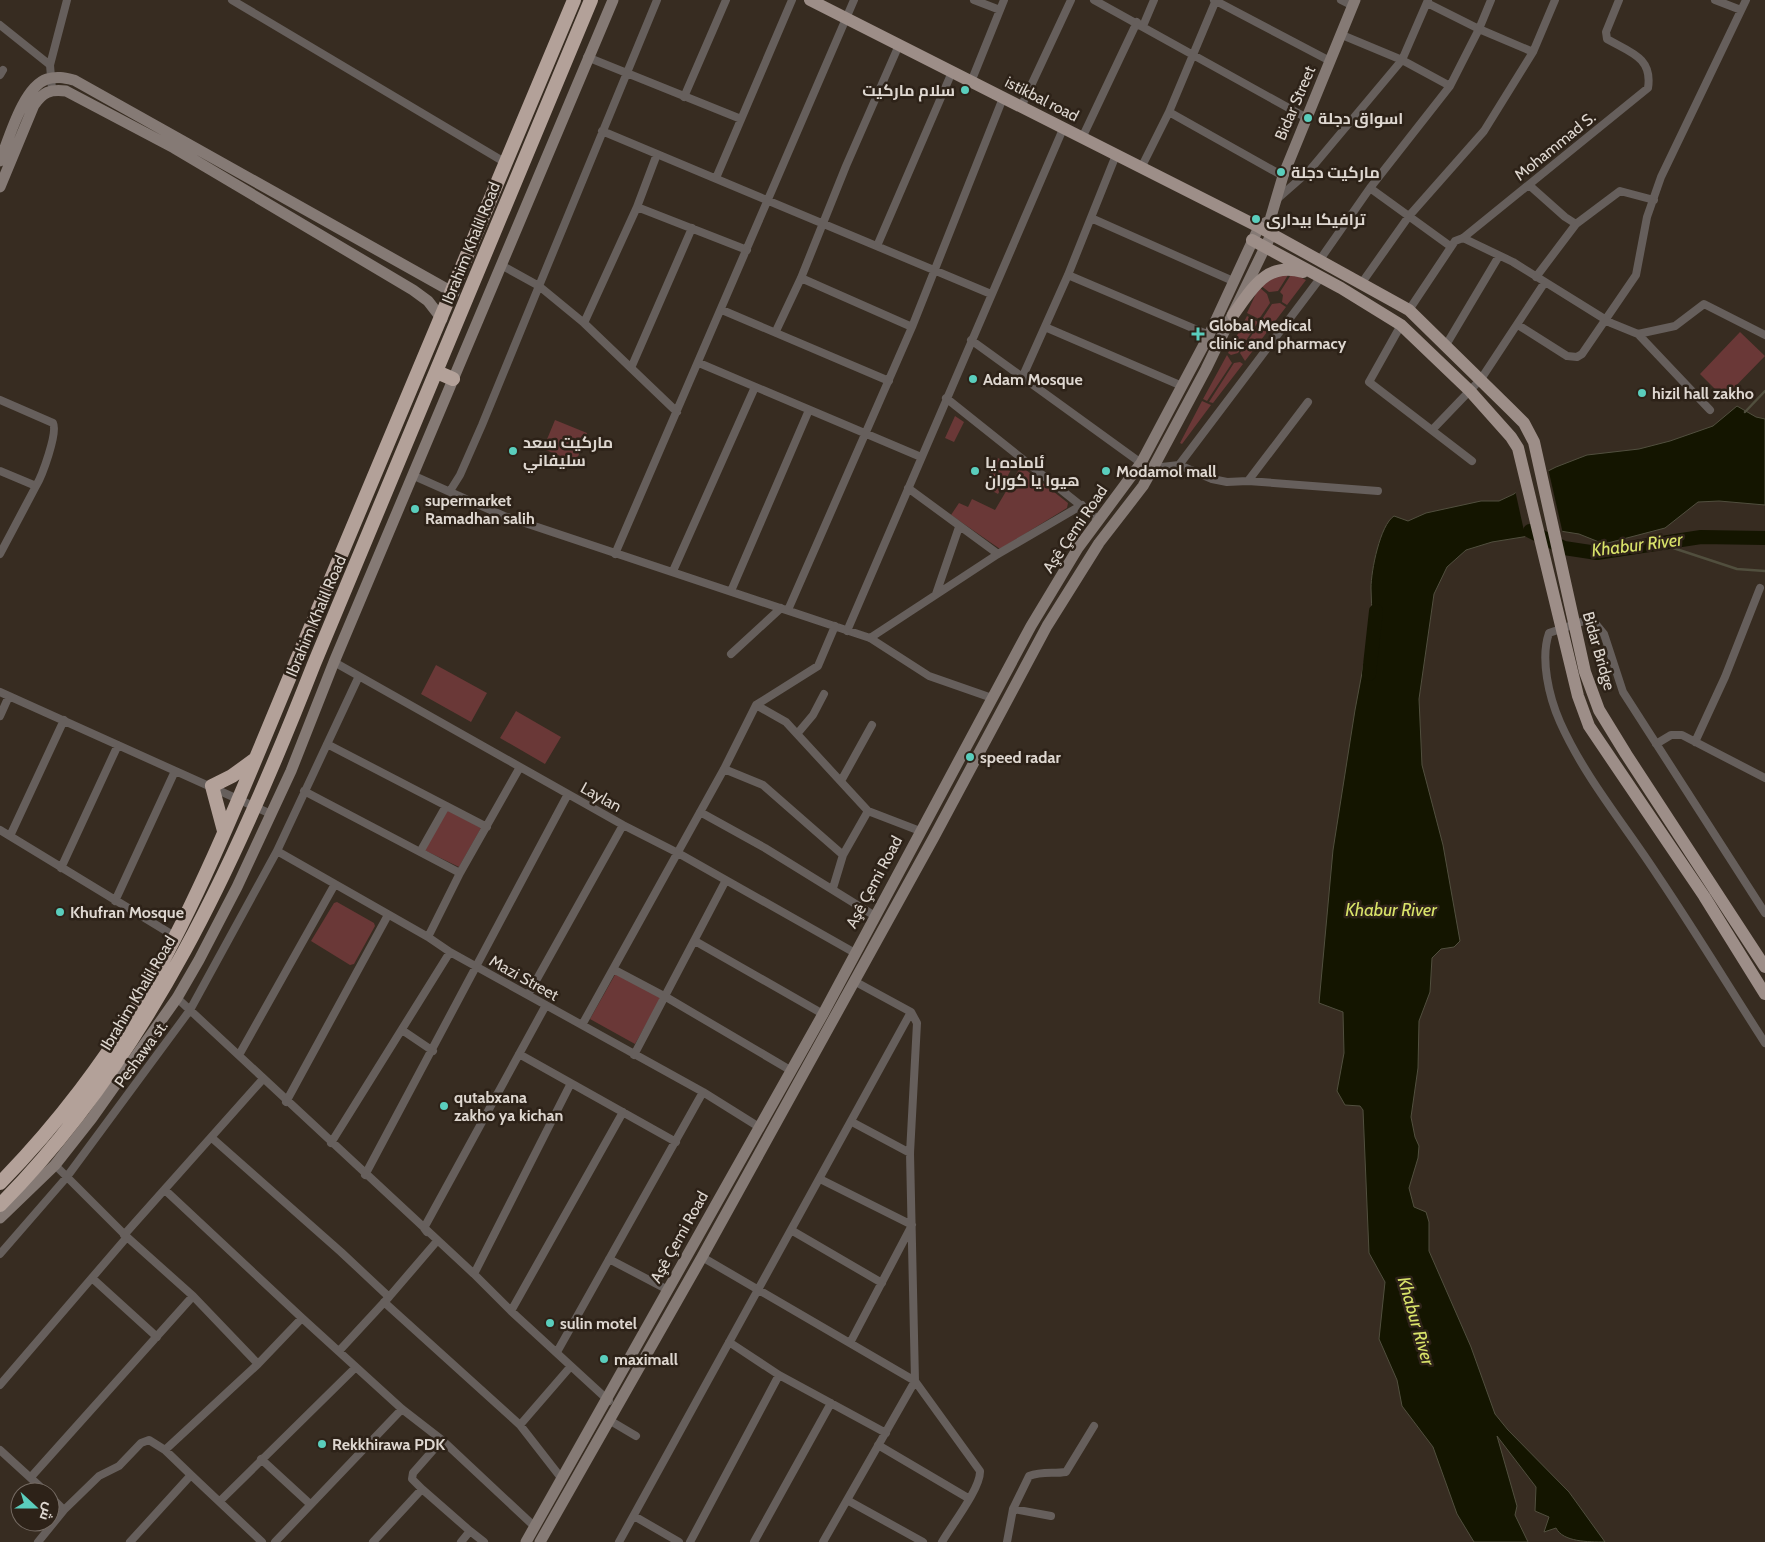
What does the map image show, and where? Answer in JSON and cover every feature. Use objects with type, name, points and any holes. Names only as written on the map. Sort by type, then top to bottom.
[{"type":"highway","name":"Ibrahim Khalil Road","points":[[0,1183],[31,1151],[90,1077],[146,991],[176,937],[224,831],[454,293],[574,0]]},
{"type":"highway","name":"Ibrahim Khalil Road","points":[[0,1205],[94,1094],[134,1036],[178,966],[255,806],[591,0]]},
{"type":"highway","points":[[539,85],[552,91]]},
{"type":"highway","points":[[520,129],[535,134]]},
{"type":"highway","points":[[437,372],[453,379]]},
{"type":"highway","points":[[224,831],[212,786],[232,776],[254,760]]},
{"type":"main road","name":"Ibrahim Khalil Road","points":[[0,1218],[55,1165],[123,1076],[177,998],[238,887],[312,720],[412,474],[587,57],[613,0]]},
{"type":"main road","name":"istikbal road","points":[[810,0],[1258,227],[1409,310]]},
{"type":"main road","name":"Bidar Street","points":[[1271,235],[1270,220],[1283,176],[1306,116],[1354,3]]},
{"type":"main road","points":[[0,187],[34,106],[42,94],[60,77],[74,80],[454,293]]},
{"type":"main road","points":[[0,161],[2,148],[23,104],[36,85],[51,84],[87,100],[174,148],[413,290],[428,301],[442,319]]},
{"type":"main road","points":[[1258,227],[1270,220]]},
{"type":"main road","name":"Aşê Çemi Road","points":[[526,1542],[823,1014],[992,698],[1064,572],[1141,462],[1209,335],[1258,227]]},
{"type":"main road","name":"Aşê Çemi Road","points":[[545,1540],[616,1407],[702,1257],[1048,626],[1099,543],[1143,486],[1233,315],[1271,235]]},
{"type":"main road","points":[[1252,240],[1321,277]]},
{"type":"main road","points":[[1233,315],[1259,283],[1278,269],[1299,271],[1321,277]]},
{"type":"main road","name":"Bidar Bridge","points":[[1321,277],[1401,325],[1470,392],[1511,437],[1518,448],[1578,696],[1589,726],[1704,896],[1765,994]]},
{"type":"main road","name":"Bidar Bridge","points":[[1409,310],[1524,423],[1534,442],[1585,672],[1599,710],[1765,967]]},
{"type":"street","points":[[51,84],[50,65],[67,0]]},
{"type":"street","points":[[232,0],[506,163]]},
{"type":"street","points":[[450,491],[460,475],[482,425],[657,0]]},
{"type":"street","points":[[684,96],[726,0]]},
{"type":"street","points":[[716,178],[792,0]]},
{"type":"street","points":[[615,554],[722,310],[854,0]]},
{"type":"street","points":[[974,0],[1000,10]]},
{"type":"street","points":[[971,82],[1004,0]]},
{"type":"street","points":[[1021,107],[1071,0]]},
{"type":"street","points":[[1094,0],[1306,116]]},
{"type":"street","points":[[1082,138],[1154,0]]},
{"type":"street","points":[[1141,168],[1169,112],[1215,0],[1330,61]]},
{"type":"street","points":[[1342,0],[1354,3]]},
{"type":"street","points":[[1319,261],[1370,188],[1450,86],[1479,29],[1491,0]]},
{"type":"street","points":[[1361,284],[1409,216],[1484,131],[1533,52],[1555,0]]},
{"type":"street","name":"Mohammad S.","points":[[1409,310],[1455,241],[1464,238],[1648,88],[1650,76],[1644,63],[1636,54],[1607,39],[1606,32],[1619,0]]},
{"type":"street","points":[[1715,0],[1741,10]]},
{"type":"street","points":[[1518,325],[1567,356],[1577,357],[1582,354],[1636,276],[1647,217],[1661,177],[1746,0]]},
{"type":"street","points":[[1275,202],[1309,171],[1402,60],[1428,1],[1479,29],[1533,52]]},
{"type":"street","points":[[0,24],[50,65]]},
{"type":"street","points":[[1342,35],[1402,60],[1450,86]]},
{"type":"street","points":[[776,331],[801,278],[899,45]]},
{"type":"street","points":[[587,57],[741,119]]},
{"type":"street","points":[[877,246],[952,72]]},
{"type":"street","points":[[731,654],[784,609],[889,381],[1003,98]]},
{"type":"street","points":[[1169,112],[1283,176]]},
{"type":"street","points":[[848,631],[946,398],[1063,129]]},
{"type":"street","points":[[602,131],[991,294]]},
{"type":"street","points":[[584,323],[636,207],[657,154]]},
{"type":"street","points":[[1022,378],[1068,274],[1116,155]]},
{"type":"street","points":[[1529,185],[1565,217],[1576,224]]},
{"type":"street","points":[[1370,188],[1450,246]]},
{"type":"street","points":[[1536,277],[1576,224],[1620,191],[1654,200]]},
{"type":"street","points":[[636,207],[747,250]]},
{"type":"street","points":[[1091,218],[1233,281]]},
{"type":"street","points":[[631,368],[692,228]]},
{"type":"street","points":[[1464,238],[1500,256],[1605,319],[1638,334],[1710,410]]},
{"type":"street","points":[[1446,345],[1500,256]]},
{"type":"street","points":[[501,265],[539,286],[584,323],[677,412]]},
{"type":"street","points":[[1068,274],[1209,335]]},
{"type":"street","points":[[1179,465],[1321,277]]},
{"type":"street","points":[[801,278],[912,327]]},
{"type":"street","points":[[1433,429],[1481,379],[1545,282]]},
{"type":"street","points":[[1638,334],[1675,326],[1704,304],[1765,335]]},
{"type":"street","points":[[722,310],[776,331],[889,381]]},
{"type":"street","points":[[1401,325],[1371,374],[1369,382],[1433,429],[1472,461]]},
{"type":"street","points":[[1045,327],[1182,386]]},
{"type":"street","points":[[971,340],[1141,462]]},
{"type":"street","points":[[699,363],[921,457]]},
{"type":"street","points":[[673,571],[755,387]]},
{"type":"street","points":[[946,398],[1100,520]]},
{"type":"street","points":[[0,400],[53,424],[55,427],[42,476],[3,537],[0,554]]},
{"type":"street","points":[[1248,481],[1308,402]]},
{"type":"street","points":[[731,591],[809,410]]},
{"type":"street","points":[[1153,468],[1179,465],[1212,479],[1228,482],[1248,481],[1378,491]]},
{"type":"street","points":[[0,470],[36,486]]},
{"type":"street","points":[[412,474],[504,516],[870,638],[929,676],[992,698]]},
{"type":"street","points":[[908,488],[998,554]]},
{"type":"street","points":[[870,638],[998,554],[1082,505]]},
{"type":"street","points":[[936,594],[959,527]]},
{"type":"street","points":[[1695,742],[1760,588]]},
{"type":"street","points":[[1765,913],[1623,692],[1601,629],[1587,620],[1549,633],[1546,644],[1549,687],[1560,722],[1590,778],[1658,875],[1765,1042]]},
{"type":"street","points":[[582,1025],[724,769],[756,705],[818,666],[835,626]]},
{"type":"street","name":"Laylan","points":[[334,662],[623,825],[678,852],[854,954]]},
{"type":"street","name":"Peshawa st.","points":[[0,1254],[66,1178],[190,1010],[277,851],[359,676]]},
{"type":"street","points":[[0,692],[271,814]]},
{"type":"street","points":[[797,734],[813,714],[824,694]]},
{"type":"street","points":[[0,716],[9,696]]},
{"type":"street","points":[[756,705],[786,722],[868,811],[920,831]]},
{"type":"street","points":[[10,836],[64,720]]},
{"type":"street","points":[[841,781],[872,724]]},
{"type":"street","points":[[1656,744],[1674,734],[1682,735],[1765,778]]},
{"type":"street","points":[[326,744],[487,827]]},
{"type":"street","points":[[61,868],[118,745]]},
{"type":"street","points":[[428,937],[460,873],[520,767]]},
{"type":"street","points":[[724,769],[763,785],[843,855]]},
{"type":"street","points":[[115,901],[175,771]]},
{"type":"street","points":[[304,791],[460,873]]},
{"type":"street","points":[[365,1175],[433,1051],[568,794]]},
{"type":"street","points":[[420,852],[446,806]]},
{"type":"street","points":[[833,888],[843,855],[868,811]]},
{"type":"street","points":[[700,812],[833,888],[875,916]]},
{"type":"street","points":[[528,995],[623,825]]},
{"type":"street","points":[[0,830],[176,937]]},
{"type":"street","name":"Mazi Street","points":[[277,851],[428,937],[477,968],[702,1092],[759,1126]]},
{"type":"street","points":[[634,1055],[726,880]]},
{"type":"street","points":[[238,1055],[335,884]]},
{"type":"street","points":[[286,1102],[388,915]]},
{"type":"street","points":[[695,941],[823,1014]]},
{"type":"street","points":[[331,1143],[450,952]]},
{"type":"street","points":[[613,969],[666,997],[790,1070]]},
{"type":"street","points":[[823,1542],[915,1381],[910,1152],[917,1027],[911,1012],[854,981]]},
{"type":"street","points":[[177,998],[286,1102],[616,1407]]},
{"type":"street","points":[[428,1233],[424,1228],[546,1006]]},
{"type":"street","points":[[619,1542],[911,1012]]},
{"type":"street","points":[[402,1030],[433,1051]]},
{"type":"street","points":[[519,1054],[676,1142]]},
{"type":"street","points":[[0,1385],[165,1190],[263,1079]]},
{"type":"street","points":[[474,1274],[570,1083]]},
{"type":"street","points":[[557,1352],[676,1142],[702,1092]]},
{"type":"street","points":[[511,1311],[623,1112]]},
{"type":"street","points":[[852,1122],[910,1152]]},
{"type":"street","points":[[212,1138],[341,1252],[387,1300],[520,1425],[562,1479]]},
{"type":"street","points":[[55,1165],[126,1236],[193,1296],[258,1364]]},
{"type":"street","points":[[820,1178],[912,1225]]},
{"type":"street","points":[[165,1190],[302,1318],[402,1408],[442,1440],[535,1527]]},
{"type":"street","points":[[850,1344],[912,1225]]},
{"type":"street","points":[[792,1230],[882,1282]]},
{"type":"street","points":[[339,1351],[387,1300],[437,1241]]},
{"type":"street","points":[[702,1257],[757,1291],[915,1381],[980,1471],[980,1480],[942,1542]]},
{"type":"street","points":[[609,1260],[668,1290]]},
{"type":"street","points":[[92,1278],[157,1337]]},
{"type":"street","points":[[31,1477],[193,1296]]},
{"type":"street","points":[[165,1450],[258,1364],[302,1318]]},
{"type":"street","points":[[729,1342],[779,1375],[886,1433]]},
{"type":"street","points":[[520,1425],[572,1366]]},
{"type":"street","points":[[220,1501],[356,1367]]},
{"type":"street","points":[[690,1542],[779,1375]]},
{"type":"street","points":[[754,1542],[831,1403]]},
{"type":"street","points":[[275,1542],[402,1408]]},
{"type":"street","points":[[609,1420],[636,1436]]},
{"type":"street","points":[[1007,1542],[1013,1509],[1029,1476],[1040,1471],[1052,1474],[1066,1472],[1094,1426]]},
{"type":"street","points":[[38,1542],[64,1510],[99,1476],[119,1466],[142,1444],[149,1440],[165,1450],[262,1542]]},
{"type":"street","points":[[442,1440],[413,1473],[412,1479],[484,1542]]},
{"type":"street","points":[[878,1445],[968,1498]]},
{"type":"street","points":[[0,1450],[36,1482]]},
{"type":"street","points":[[261,1459],[310,1504]]},
{"type":"street","points":[[130,1542],[191,1475]]},
{"type":"street","points":[[373,1542],[422,1489]]},
{"type":"street","points":[[847,1500],[923,1542]]},
{"type":"street","points":[[60,1506],[64,1510]]},
{"type":"street","points":[[1013,1509],[1052,1516]]},
{"type":"street","points":[[634,1516],[679,1542]]},
{"type":"street","points":[[461,1542],[470,1531]]},
{"type":"shaded area","points":[[1290,272],[1278,291],[1269,292],[1260,285],[1265,280]]},
{"type":"shaded area","points":[[1292,273],[1306,280],[1287,305],[1282,302],[1283,295],[1280,292]]},
{"type":"shaded area","points":[[1259,287],[1267,294],[1270,303],[1259,319],[1247,313]]},
{"type":"shaded area","points":[[1280,303],[1286,307],[1245,361],[1240,353],[1272,304]]},
{"type":"shaded area","points":[[1247,316],[1258,322],[1238,353],[1231,355],[1228,353]]},
{"type":"shaded area","points":[[1740,332],[1765,356],[1724,398],[1700,374]]},
{"type":"shaded area","points":[[1227,355],[1232,363],[1207,401],[1203,399]]},
{"type":"shaded area","points":[[1240,362],[1243,364],[1213,403],[1209,402],[1234,363]]},
{"type":"shaded area","points":[[1202,401],[1211,405],[1182,444],[1180,443]]},
{"type":"shaded area","points":[[955,416],[964,422],[954,442],[945,438]]},
{"type":"shaded area","points":[[555,420],[587,433],[576,462],[543,449]]},
{"type":"shaded area","points":[[998,458],[1013,466],[998,494],[983,486]]},
{"type":"shaded area","points":[[1021,466],[1068,503],[1067,508],[1000,549],[951,515],[959,503],[968,507],[972,499],[995,510]]},
{"type":"shaded area","points":[[436,665],[487,693],[471,722],[421,694]]},
{"type":"shaded area","points":[[516,711],[561,737],[545,764],[500,738]]},
{"type":"shaded area","points":[[447,809],[481,828],[459,867],[424,850]]},
{"type":"shaded area","points":[[337,902],[374,923],[375,926],[354,964],[350,965],[311,941],[334,903]]},
{"type":"shaded area","points":[[616,973],[661,998],[635,1044],[590,1019]]},
{"type":"water","name":"Khabur River","points":[[1737,406],[1756,417],[1765,419],[1765,505],[1719,501],[1698,502],[1665,528],[1604,544],[1579,534],[1560,531],[1492,542],[1466,550],[1447,567],[1434,594],[1419,699],[1422,765],[1443,845],[1460,941],[1454,947],[1441,949],[1432,958],[1430,992],[1419,1021],[1418,1068],[1411,1117],[1419,1146],[1418,1158],[1409,1188],[1414,1207],[1426,1212],[1429,1222],[1429,1251],[1471,1347],[1495,1414],[1508,1430],[1569,1492],[1605,1542],[1570,1539],[1559,1533],[1556,1528],[1544,1532],[1549,1517],[1535,1511],[1536,1487],[1497,1436],[1517,1506],[1515,1515],[1528,1542],[1474,1542],[1457,1514],[1433,1447],[1402,1406],[1397,1380],[1379,1339],[1385,1282],[1369,1253],[1363,1110],[1360,1106],[1345,1105],[1337,1091],[1344,1053],[1343,1012],[1319,1003],[1333,850],[1355,710],[1364,662],[1376,650],[1371,588],[1375,560],[1384,529],[1394,516],[1408,521],[1426,513],[1481,501],[1499,501],[1514,494],[1532,479],[1556,467],[1587,455],[1639,449],[1670,441],[1713,426]]},
{"type":"pier","points":[[1548,468],[1563,534],[1526,540],[1515,490],[1531,477]]},
{"type":"waterway","points":[[1745,412],[1765,391]]},
{"type":"waterway","name":"Khabur River","points":[[1530,531],[1564,548],[1597,553],[1701,537],[1765,538]]},
{"type":"waterway","points":[[1658,543],[1737,569],[1765,571]]},
{"type":"waterway","name":"Khabur River","points":[[1369,674],[1376,611]]},
{"type":"place","name":"سلام ماركيت","points":[[965,90]]},
{"type":"place","name":"اسواق دجلة","points":[[1308,118]]},
{"type":"place","name":"ماركيت دجلة","points":[[1281,172]]},
{"type":"place","name":"ترافيكا بيدارى","points":[[1256,219]]},
{"type":"place","name":"Global Medical clinic and pharmacy","points":[[1198,334]]},
{"type":"place","name":"Adam Mosque","points":[[973,379]]},
{"type":"place","name":"hizil hall zakho","points":[[1642,393]]},
{"type":"place","name":"ماركيت سعد سليفاني","points":[[513,451]]},
{"type":"place","name":"ئاماده یا هیوا یا کوران","points":[[975,471]]},
{"type":"place","name":"Modamol mall","points":[[1106,471]]},
{"type":"place","name":"supermarket Ramadhan salih","points":[[415,509]]},
{"type":"place","name":"speed radar","points":[[970,757]]},
{"type":"place","name":"Khufran Mosque","points":[[60,912]]},
{"type":"place","name":"qutabxana zakho ya kichan","points":[[444,1106]]},
{"type":"place","name":"sulin motel","points":[[550,1323]]},
{"type":"place","name":"maximall","points":[[604,1359]]},
{"type":"place","name":"Rekkhirawa PDK","points":[[322,1444]]}]
